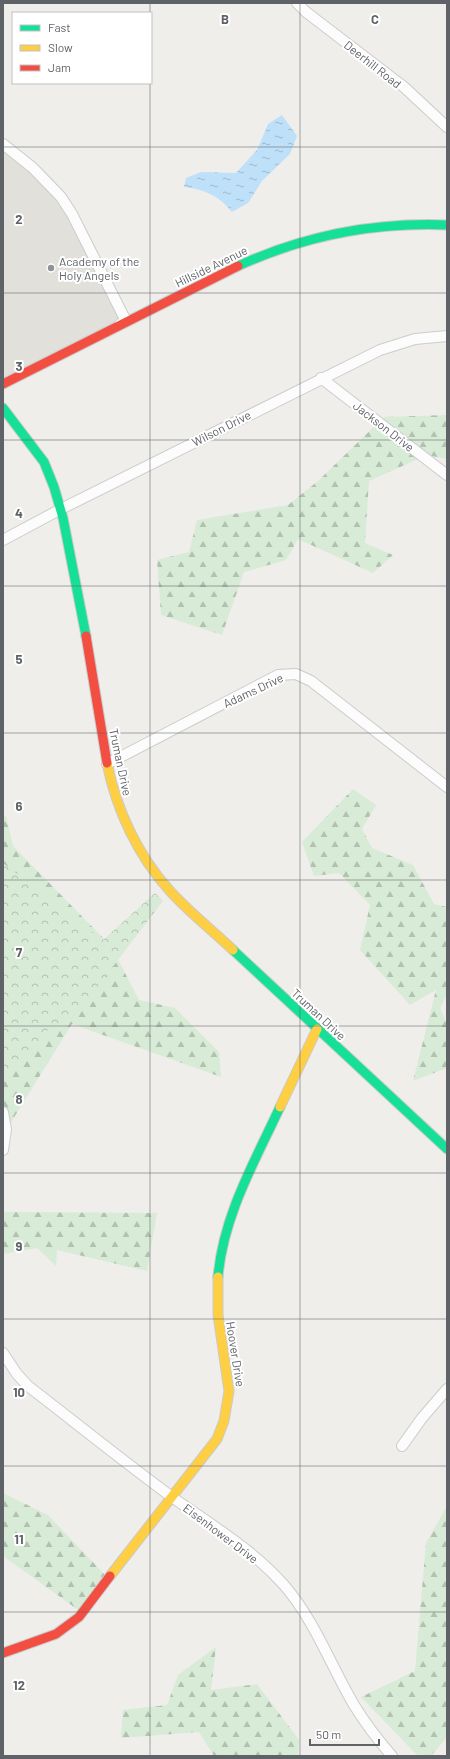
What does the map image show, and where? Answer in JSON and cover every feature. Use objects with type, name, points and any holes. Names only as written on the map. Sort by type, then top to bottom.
[{"type":"street","name":"Deerhill Road","points":[[297,3],[306,12],[404,88],[447,127]]},
{"type":"street","points":[[3,144],[48,182],[61,197],[72,214],[126,321],[110,331]]},
{"type":"street","name":"Hillside Avenue","points":[[3,384],[224,273],[278,249],[311,240],[378,227],[428,224],[447,225]]},
{"type":"street","name":"Wilson Drive","points":[[3,540],[61,509],[321,378],[380,350],[397,343],[415,339],[447,336]]},
{"type":"street","name":"Jackson Drive","points":[[321,378],[447,475]]},
{"type":"street","name":"Truman Drive","points":[[3,408],[44,462],[61,509],[88,645],[107,764],[114,793],[128,829],[155,873],[170,891],[447,1149]]},
{"type":"street","name":"Adams Drive","points":[[107,764],[278,675],[296,674],[311,681],[447,787]]},
{"type":"street","name":"Hoover Drive","points":[[3,1653],[13,1648],[56,1634],[79,1617],[217,1439],[227,1412],[230,1379],[221,1335],[217,1295],[221,1250],[237,1199],[317,1029]]},
{"type":"street","points":[[3,1112],[6,1129],[3,1150]]},
{"type":"street","name":"Eisenhower Drive","points":[[3,1353],[17,1374],[28,1386],[172,1497],[250,1552],[284,1585],[312,1624],[354,1706],[392,1756]]},
{"type":"street","points":[[402,1446],[422,1418],[447,1389]]},
{"type":"shaded area","name":"Academy of the Holy Angels","points":[[3,144],[61,197],[126,321],[3,384]]},
{"type":"green space","points":[[447,415],[447,459],[427,455],[369,481],[365,543],[393,555],[373,573],[298,539],[286,560],[244,572],[222,635],[161,615],[157,560],[189,552],[197,520],[288,505],[318,481],[384,417]]},
{"type":"green space","points":[[353,789],[376,805],[362,829],[372,848],[413,865],[434,904],[447,907],[447,994],[440,1008],[447,1024],[447,1068],[413,1081],[436,990],[410,1005],[360,950],[370,905],[339,873],[314,876],[302,842]]},
{"type":"green space","points":[[6,816],[13,846],[111,946],[139,1000],[175,1008],[219,1052],[221,1077],[72,1024],[8,1127],[3,1141],[3,817]]},
{"type":"green space","points":[[3,863],[103,940],[155,893],[163,901],[66,1028],[55,1026],[51,1030],[44,1031],[47,1035],[3,1083]]},
{"type":"green space","points":[[3,1212],[157,1213],[147,1271],[57,1250],[56,1266],[37,1248],[3,1254]]},
{"type":"green space","points":[[3,1493],[48,1515],[107,1577],[81,1612],[3,1556]]},
{"type":"green space","points":[[447,1506],[447,1737],[431,1756],[418,1756],[361,1697],[415,1671],[426,1543]]},
{"type":"green space","points":[[216,1647],[211,1690],[257,1684],[299,1740],[298,1756],[214,1756],[199,1732],[121,1738],[123,1710],[167,1705],[178,1675]]},
{"type":"water","points":[[282,115],[297,136],[290,154],[262,181],[248,203],[232,212],[227,206],[211,194],[184,187],[186,178],[201,172],[236,173],[257,150],[268,124]]},
{"type":"traffic: fast","points":[[238,266],[288,247],[340,233],[393,226],[447,225]]},
{"type":"traffic: fast","points":[[3,408],[44,462],[54,487],[63,518],[86,636]]},
{"type":"traffic: fast","points":[[233,950],[447,1149]]},
{"type":"traffic: fast","points":[[218,1277],[221,1254],[233,1211],[251,1168],[280,1107]]},
{"type":"traffic: slow","points":[[107,763],[122,814],[138,847],[148,863],[177,899],[233,950]]},
{"type":"traffic: slow","points":[[280,1107],[317,1029]]},
{"type":"traffic: slow","points":[[110,1576],[217,1439],[224,1421],[229,1391],[218,1315],[218,1277]]},
{"type":"traffic: jam","points":[[3,384],[238,266]]},
{"type":"traffic: jam","points":[[86,636],[107,763]]},
{"type":"traffic: jam","points":[[3,1653],[56,1634],[79,1617],[110,1576]]},
{"type":"place","name":"Academy of the Holy Angels","points":[[51,268]]}]
